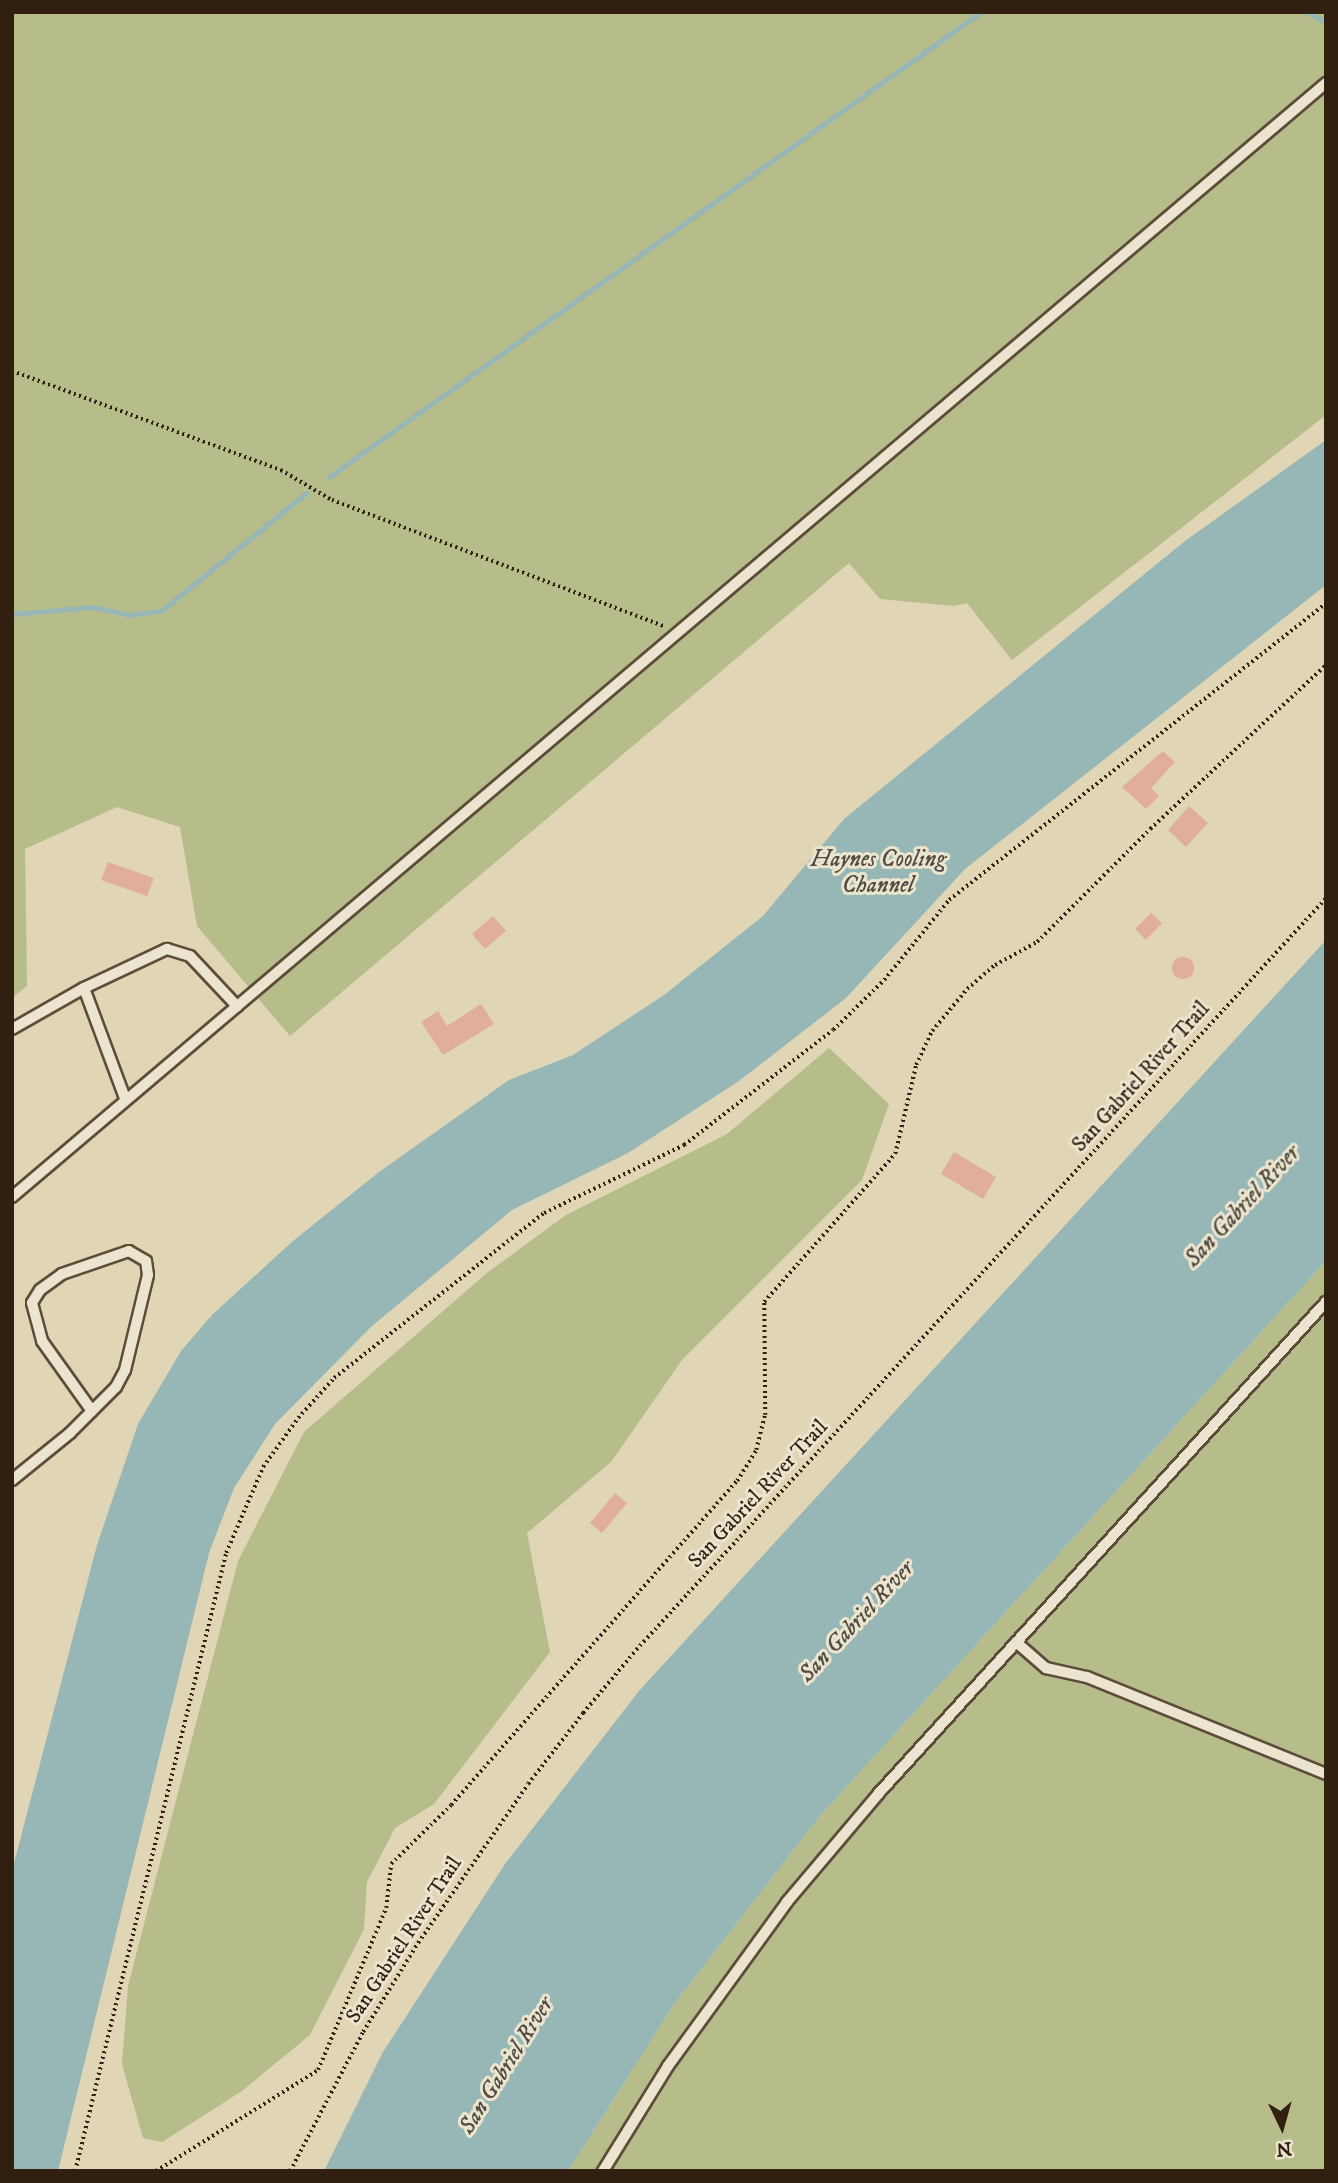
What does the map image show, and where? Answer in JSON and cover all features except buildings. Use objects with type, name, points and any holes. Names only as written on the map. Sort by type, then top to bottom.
[{"type":"lane","points":[[12,1197],[125,1098],[1326,83]]},
{"type":"lane","points":[[12,1029],[84,988],[167,949],[190,956],[237,1006]]},
{"type":"lane","points":[[84,988],[125,1098]]},
{"type":"lane","points":[[12,1480],[92,1411],[116,1387],[138,1327],[146,1261],[129,1251],[62,1274],[40,1290],[33,1303],[42,1341],[92,1411]]},
{"type":"lane","points":[[603,2171],[668,2066],[779,1912],[879,1793],[1326,1302]]},
{"type":"lane","points":[[1016,1642],[1046,1668],[1087,1677],[1326,1774]]},
{"type":"path","points":[[12,371],[281,470],[331,500],[679,632]]},
{"type":"path","points":[[75,2171],[226,1553],[263,1467],[298,1418],[334,1378],[544,1213],[684,1145],[833,1030],[884,980],[949,900],[1326,603]]},
{"type":"path","points":[[156,2171],[318,2070],[386,1908],[391,1864],[451,1805],[737,1481],[756,1450],[765,1415],[764,1302],[895,1154],[916,1065],[932,1031],[967,989],[995,965],[1037,942],[1150,829],[1326,664]]},
{"type":"path","name":"San Gabriel River Trail","points":[[289,2171],[363,2032],[418,1943],[528,1784],[583,1713],[645,1640],[1326,898]]},
{"type":"green space","points":[[12,12],[1326,12],[1326,415],[1012,660],[967,603],[954,606],[880,599],[849,563],[290,1036],[197,926],[180,827],[117,807],[25,849],[27,986],[12,998]]},
{"type":"green space","points":[[829,1048],[889,1104],[862,1180],[682,1360],[611,1462],[527,1533],[550,1652],[434,1804],[395,1828],[367,1882],[364,1929],[310,2035],[242,2091],[162,2142],[143,2138],[122,2064],[128,1986],[238,1561],[304,1432],[488,1272],[566,1215],[727,1134]]},
{"type":"green space","points":[[1326,1261],[1326,2171],[568,2171],[675,2003],[820,1816]]},
{"type":"water","name":"Haynes Cooling Channel","points":[[1326,440],[1326,585],[965,869],[846,998],[739,1081],[628,1153],[512,1210],[372,1326],[275,1424],[234,1488],[209,1553],[58,2171],[12,2171],[12,1871],[97,1545],[138,1424],[181,1351],[212,1315],[293,1241],[379,1172],[509,1080],[573,1055],[664,995],[763,916],[844,819],[1185,541]]},
{"type":"water","name":"San Gabriel River","points":[[1326,940],[1326,1261],[820,1816],[675,2003],[568,2171],[324,2171],[383,2052],[505,1864],[639,1691]]},
{"type":"waterway","points":[[329,477],[981,12]]},
{"type":"waterway","points":[[1307,12],[1326,23]]},
{"type":"waterway","points":[[12,614],[92,607],[129,615],[161,611],[306,493]]}]
